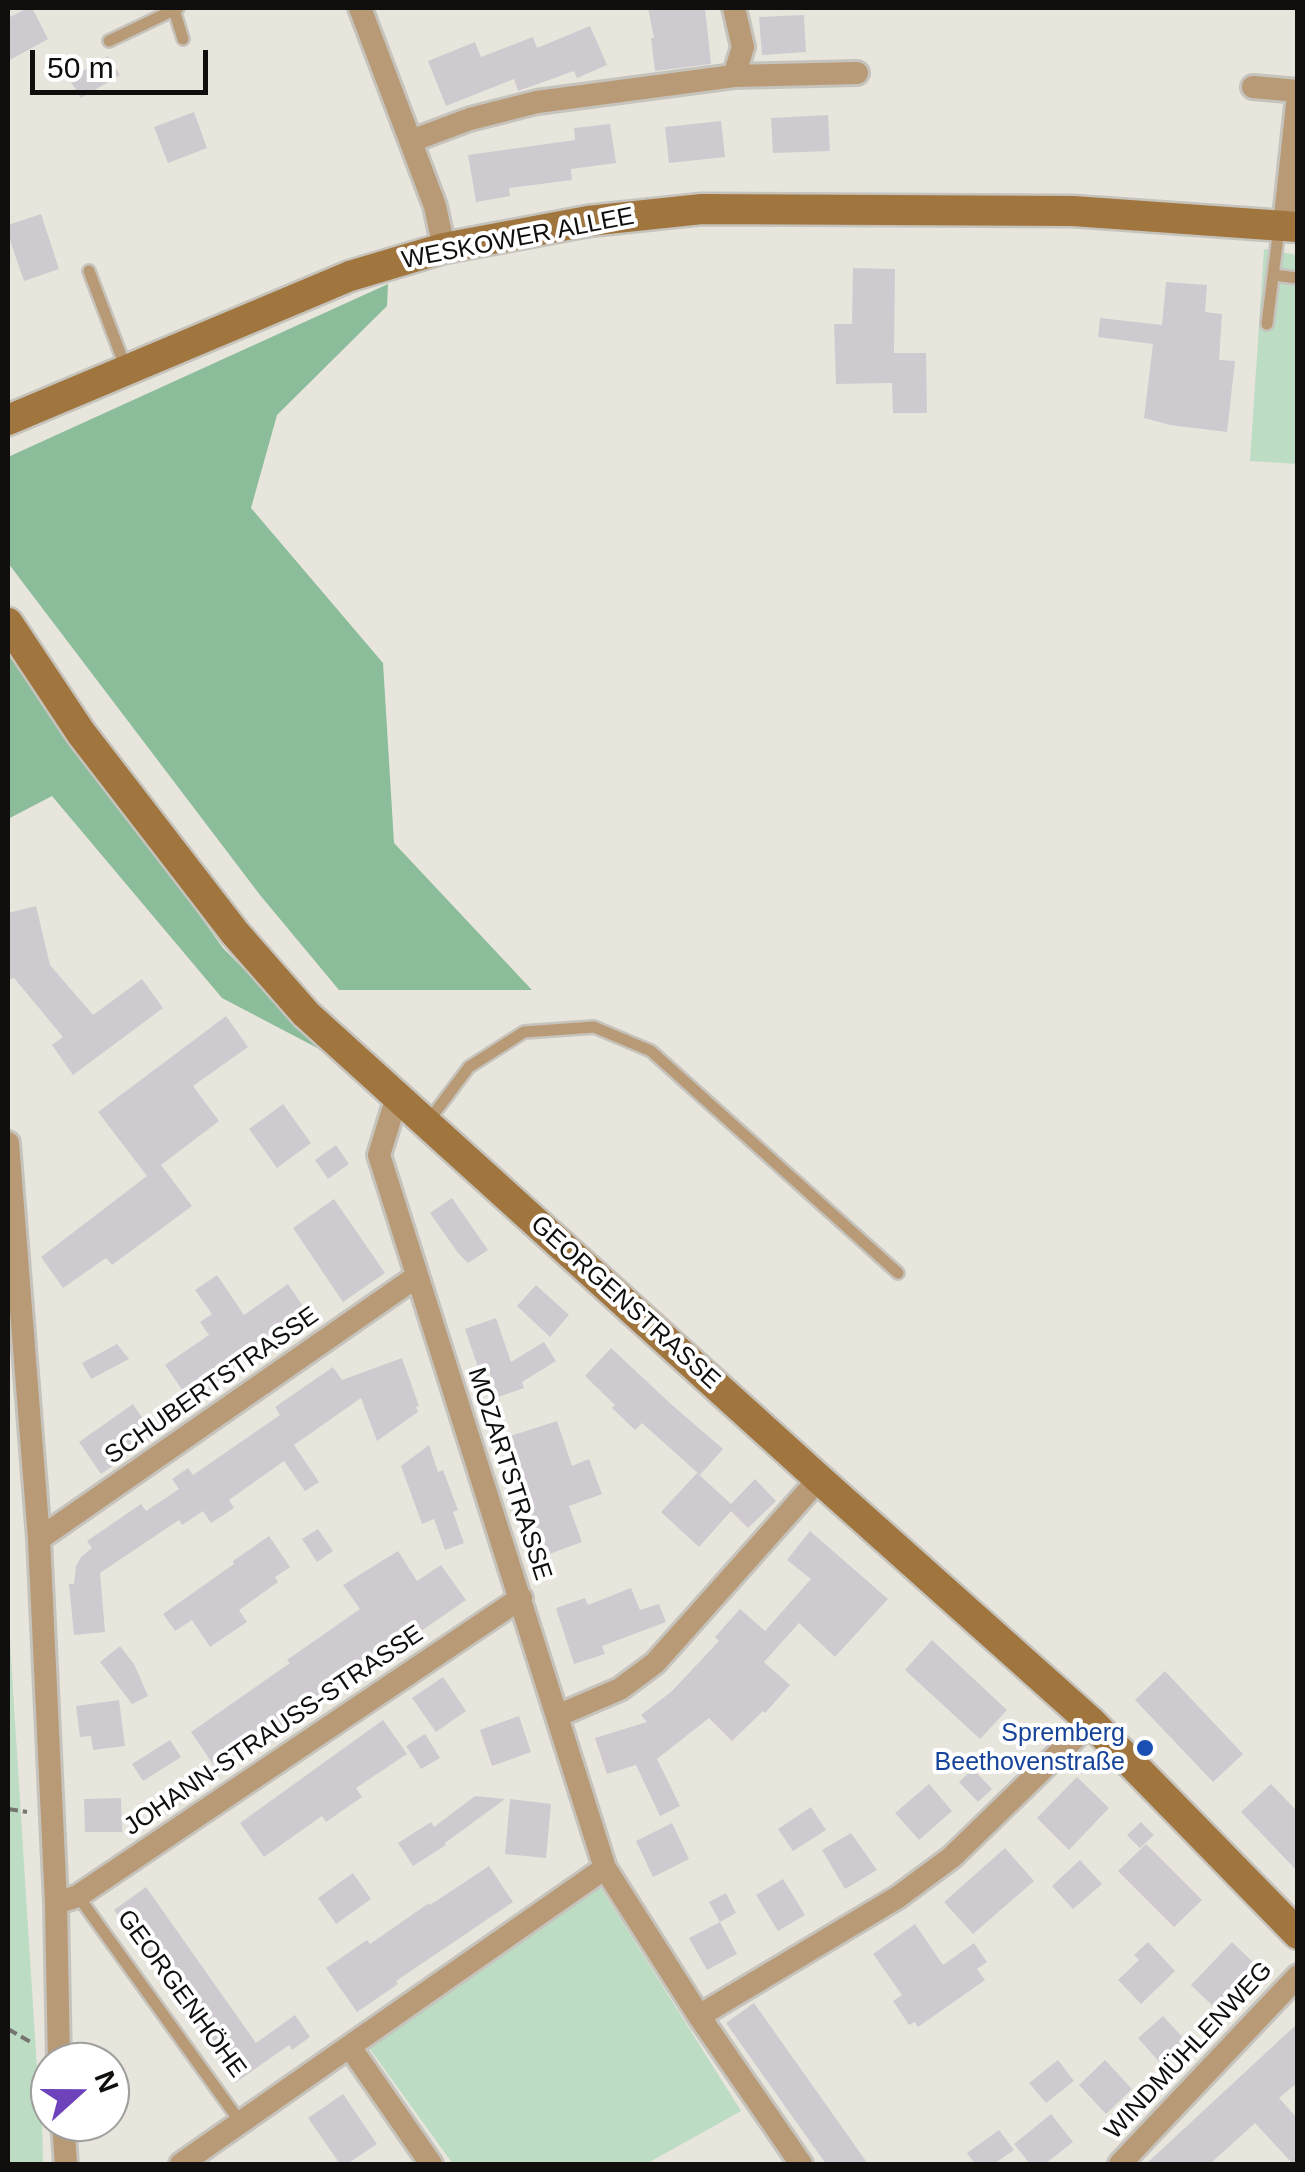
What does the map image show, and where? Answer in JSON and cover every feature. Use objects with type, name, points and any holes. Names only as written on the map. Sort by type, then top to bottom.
[{"type":"main road","name":"WESKOWER ALLEE","points":[[8,420],[350,276],[444,248],[588,221],[702,209],[1072,211],[1287,226]]},
{"type":"main road","name":"GEORGENSTRASSE","points":[[8,624],[81,733],[235,934],[306,1014],[1091,1722],[1298,1934]]},
{"type":"street","points":[[360,8],[435,206],[444,248]]},
{"type":"street","points":[[734,8],[743,48],[734,76]]},
{"type":"street","points":[[411,141],[470,119],[537,102],[734,76],[857,73]]},
{"type":"street","points":[[1253,87],[1298,93],[1287,226]]},
{"type":"street","name":"MOZARTSTRASSE","points":[[397,1097],[379,1155],[605,1868],[699,2016],[801,2164]]},
{"type":"street","points":[[8,1143],[66,1899],[59,2042]]},
{"type":"street","name":"SCHUBERTSTRASSE","points":[[40,1539],[416,1277]]},
{"type":"street","points":[[557,1716],[620,1689],[655,1664],[819,1479]]},
{"type":"street","name":"JOHANN-STRAUSS-STRASSE","points":[[66,1899],[521,1598]]},
{"type":"street","points":[[699,2016],[898,1897],[952,1857],[1091,1722]]},
{"type":"street","points":[[181,2164],[605,1868]]},
{"type":"street","name":"WINDMÜHLENWEG","points":[[1120,2164],[1298,1976]]},
{"type":"street","points":[[350,2047],[432,2164]]},
{"type":"lane","points":[[109,41],[176,8],[183,38]]},
{"type":"lane","points":[[1267,324],[1273,276],[1287,226]]},
{"type":"lane","points":[[89,271],[127,370]]},
{"type":"lane","points":[[1273,276],[1298,278]]},
{"type":"lane","points":[[426,1122],[469,1066],[524,1032],[594,1026],[651,1051],[898,1273]]},
{"type":"lane","name":"GEORGENHÖHE","points":[[66,1899],[241,2123]]},
{"type":"path","points":[[8,2029],[30,2043]]},
{"type":"green space","points":[[1264,249],[1297,255],[1297,464],[1250,461]]},
{"type":"green space","points":[[388,284],[387,306],[277,415],[251,508],[383,663],[394,843],[532,990],[339,990],[260,895],[8,563],[8,457]]},
{"type":"green space","points":[[8,648],[223,948],[325,1052],[222,998],[52,796],[8,819]]},
{"type":"green space","points":[[8,1611],[35,2042],[30,2042],[30,2142],[43,2142],[43,2164],[8,2164]]},
{"type":"green space","points":[[599,1885],[741,2111],[646,2164],[453,2164],[367,2045]]},
{"type":"building","points":[[32,8],[48,39],[8,61],[8,18]]},
{"type":"building","points":[[648,8],[705,8],[711,64],[655,71]]},
{"type":"building","points":[[804,15],[806,52],[762,55],[759,17]]},
{"type":"building","points":[[590,26],[607,65],[577,78],[574,71],[518,91],[514,79],[446,106],[428,61],[475,42],[481,57],[533,37],[537,48]]},
{"type":"building","points":[[108,56],[120,75],[81,98],[69,79]]},
{"type":"building","points":[[194,112],[207,148],[168,163],[154,127]]},
{"type":"building","points":[[828,115],[830,151],[773,153],[771,118]]},
{"type":"building","points":[[721,121],[725,157],[669,163],[665,127]]},
{"type":"building","points":[[610,124],[616,163],[571,169],[572,180],[509,188],[510,196],[476,202],[468,155],[575,140],[574,128]]},
{"type":"building","points":[[41,214],[59,269],[24,281],[8,225]]},
{"type":"building","points":[[853,268],[895,269],[894,353],[926,353],[927,413],[893,413],[892,383],[836,384],[834,324],[852,324]]},
{"type":"building","points":[[1166,282],[1207,285],[1205,312],[1222,314],[1219,360],[1235,361],[1227,432],[1144,418],[1153,344],[1098,337],[1100,318],[1162,325]]},
{"type":"building","points":[[36,906],[50,965],[93,1015],[142,979],[163,1008],[73,1075],[52,1045],[63,1037],[14,978],[8,980],[8,913]]},
{"type":"building","points":[[226,1016],[248,1047],[193,1086],[219,1121],[161,1165],[192,1206],[112,1265],[106,1258],[63,1288],[41,1257],[147,1176],[98,1112]]},
{"type":"building","points":[[283,1104],[311,1143],[277,1168],[249,1129]]},
{"type":"building","points":[[336,1145],[349,1164],[328,1179],[315,1160]]},
{"type":"building","points":[[452,1198],[488,1250],[468,1263],[430,1213]]},
{"type":"building","points":[[334,1199],[385,1273],[343,1302],[293,1228]]},
{"type":"building","points":[[217,1275],[244,1315],[288,1284],[312,1320],[233,1374],[236,1378],[194,1407],[165,1365],[209,1335],[200,1322],[212,1314],[195,1290]]},
{"type":"building","points":[[536,1285],[569,1315],[550,1337],[517,1306]]},
{"type":"building","points":[[496,1318],[511,1362],[544,1342],[556,1361],[522,1382],[524,1388],[498,1397],[488,1367],[479,1370],[465,1329]]},
{"type":"building","points":[[117,1344],[129,1359],[91,1379],[82,1363]]},
{"type":"building","points":[[611,1348],[723,1449],[700,1475],[642,1423],[635,1430],[585,1376]]},
{"type":"building","points":[[402,1358],[418,1412],[377,1441],[361,1398],[294,1445],[319,1482],[305,1491],[284,1461],[229,1500],[234,1508],[211,1523],[203,1511],[182,1525],[179,1520],[100,1573],[105,1632],[74,1635],[69,1584],[74,1584],[81,1557],[92,1548],[87,1541],[141,1504],[146,1511],[179,1489],[172,1479],[188,1468],[193,1475],[280,1415],[275,1407],[333,1367],[342,1380]]},
{"type":"building","points":[[133,1404],[155,1437],[101,1474],[79,1442]]},
{"type":"building","points":[[557,1421],[572,1466],[589,1459],[602,1494],[569,1506],[582,1542],[541,1557],[501,1439]]},
{"type":"building","points":[[429,1445],[458,1510],[453,1512],[464,1543],[445,1550],[434,1519],[422,1524],[401,1466]]},
{"type":"building","points":[[697,1473],[731,1504],[755,1479],[776,1501],[748,1528],[731,1511],[699,1547],[661,1512]]},
{"type":"building","points":[[318,1529],[333,1551],[317,1562],[302,1539]]},
{"type":"building","points":[[810,1531],[888,1599],[835,1657],[799,1623],[764,1662],[790,1685],[765,1713],[732,1741],[709,1718],[657,1759],[680,1806],[660,1816],[636,1765],[607,1774],[595,1738],[647,1722],[641,1715],[672,1691],[719,1641],[715,1637],[740,1609],[765,1631],[811,1579],[787,1560]]},
{"type":"building","points":[[269,1536],[290,1567],[275,1577],[278,1582],[239,1610],[247,1622],[210,1647],[192,1620],[175,1631],[163,1614]]},
{"type":"building","points":[[398,1551],[417,1581],[441,1565],[466,1600],[421,1631],[419,1628],[217,1770],[191,1732],[360,1609],[343,1585]]},
{"type":"building","points":[[631,1588],[640,1610],[659,1604],[666,1622],[602,1646],[605,1654],[574,1664],[556,1608],[585,1598],[588,1605]]},
{"type":"building","points":[[932,1640],[1007,1710],[980,1739],[905,1670]]},
{"type":"building","points":[[120,1646],[134,1664],[148,1696],[132,1704],[100,1662]]},
{"type":"building","points":[[1165,1671],[1243,1754],[1213,1782],[1135,1700]]},
{"type":"building","points":[[443,1677],[466,1711],[436,1732],[412,1698]]},
{"type":"building","points":[[119,1700],[125,1746],[93,1750],[91,1736],[80,1737],[76,1706]]},
{"type":"building","points":[[519,1716],[531,1752],[492,1766],[480,1730]]},
{"type":"building","points":[[383,1720],[407,1754],[356,1788],[362,1797],[326,1822],[322,1816],[264,1857],[240,1823]]},
{"type":"building","points":[[425,1734],[440,1758],[421,1769],[406,1746]]},
{"type":"building","points":[[170,1740],[181,1757],[143,1781],[132,1764]]},
{"type":"building","points":[[973,1769],[992,1789],[978,1802],[959,1782]]},
{"type":"building","points":[[1077,1777],[1109,1808],[1069,1850],[1037,1818]]},
{"type":"building","points":[[929,1784],[952,1811],[919,1840],[895,1813]]},
{"type":"building","points":[[1271,1784],[1298,1812],[1298,1872],[1241,1812]]},
{"type":"building","points":[[475,1796],[505,1799],[413,1866],[398,1843],[431,1822],[434,1827]]},
{"type":"building","points":[[121,1798],[122,1832],[85,1832],[84,1799]]},
{"type":"building","points":[[510,1799],[551,1804],[546,1858],[505,1854]]},
{"type":"building","points":[[811,1807],[826,1830],[793,1851],[778,1829]]},
{"type":"building","points":[[1141,1822],[1154,1835],[1140,1848],[1127,1835]]},
{"type":"building","points":[[672,1823],[689,1859],[653,1877],[636,1841]]},
{"type":"building","points":[[851,1833],[877,1870],[845,1889],[822,1850]]},
{"type":"building","points":[[1146,1844],[1202,1900],[1174,1927],[1118,1871]]},
{"type":"building","points":[[1005,1848],[1034,1881],[973,1934],[944,1902]]},
{"type":"building","points":[[1080,1860],[1102,1884],[1073,1909],[1052,1886]]},
{"type":"building","points":[[489,1866],[513,1902],[357,2012],[326,1968]]},
{"type":"building","points":[[353,1873],[371,1899],[336,1924],[318,1898]]},
{"type":"building","points":[[783,1879],[805,1915],[778,1931],[756,1895]]},
{"type":"building","points":[[146,1887],[256,2043],[295,2015],[310,2037],[292,2050],[289,2045],[235,2083],[114,1910]]},
{"type":"building","points":[[726,1893],[736,1913],[720,1922],[709,1902]]},
{"type":"building","points":[[720,1922],[737,1954],[707,1970],[689,1938]]},
{"type":"building","points":[[915,1924],[943,1965],[974,1943],[987,1962],[977,1969],[985,1980],[918,2027],[915,2022],[909,2025],[893,2001],[902,1995],[873,1954]]},
{"type":"building","points":[[1148,1942],[1175,1971],[1141,2004],[1118,1980],[1139,1960],[1134,1955]]},
{"type":"building","points":[[1232,1942],[1258,1967],[1217,2010],[1191,1985]]},
{"type":"building","points":[[754,2003],[868,2164],[826,2164],[726,2023]]},
{"type":"building","points":[[1163,2016],[1186,2041],[1161,2064],[1138,2038]]},
{"type":"building","points":[[1298,2023],[1298,2082],[1279,2098],[1298,2119],[1298,2164],[1293,2164],[1255,2123],[1210,2164],[1146,2164]]},
{"type":"building","points":[[1058,2060],[1074,2081],[1046,2103],[1029,2083]]},
{"type":"building","points":[[1105,2060],[1132,2089],[1106,2114],[1079,2085]]},
{"type":"building","points":[[343,2094],[377,2144],[347,2164],[340,2164],[308,2118]]},
{"type":"building","points":[[1051,2114],[1073,2142],[1045,2164],[1030,2164],[1014,2144]]},
{"type":"building","points":[[999,2130],[1014,2150],[994,2164],[975,2164],[967,2153]]},
{"type":"place","name":"Spremberg Beethovenstraße","points":[[1145,1748]]}]
